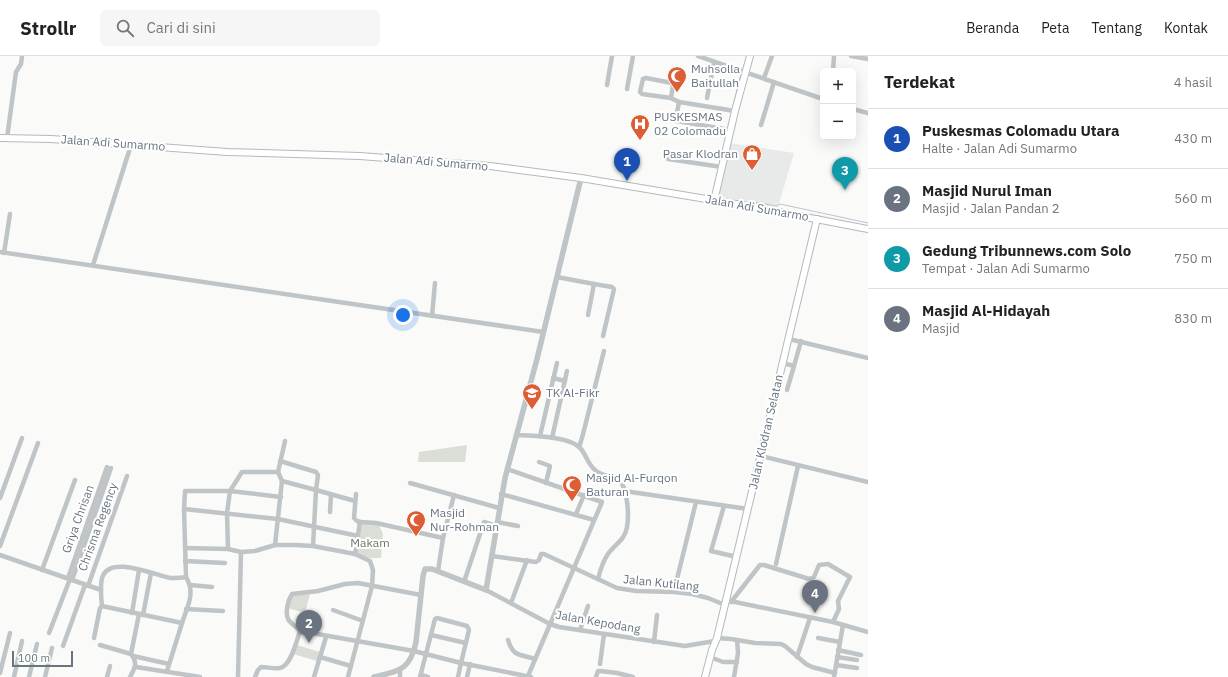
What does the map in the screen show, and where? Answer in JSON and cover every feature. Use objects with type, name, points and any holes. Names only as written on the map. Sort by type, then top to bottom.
[{"type":"main road","points":[[714,200],[728,140],[728,129],[743,72],[750,56]]},
{"type":"main road","name":"Jalan Adi Sumarmo","points":[[3,138],[51,138],[227,152],[321,154],[402,158],[490,166],[581,178],[714,200],[817,218],[868,229]]},
{"type":"main road","name":"Jalan Klodran Selatan","points":[[705,677],[727,603],[817,218]]},
{"type":"street","points":[[3,138],[16,72],[21,64],[22,56]]},
{"type":"street","points":[[607,85],[612,56]]},
{"type":"street","points":[[627,89],[633,56]]},
{"type":"street","points":[[698,56],[820,98]]},
{"type":"street","points":[[764,78],[772,56]]},
{"type":"street","points":[[833,68],[834,56]]},
{"type":"street","points":[[851,56],[868,59]]},
{"type":"street","points":[[707,98],[714,62]]},
{"type":"street","points":[[671,98],[672,83],[646,78],[643,79],[641,94],[671,98],[679,102],[733,110]]},
{"type":"street","points":[[761,125],[774,82]]},
{"type":"street","points":[[679,102],[676,117],[677,120],[728,129]]},
{"type":"street","points":[[856,109],[868,113]]},
{"type":"street","points":[[93,265],[131,145]]},
{"type":"street","points":[[668,158],[722,167]]},
{"type":"street","points":[[374,677],[400,670],[407,663],[414,651],[423,571],[425,569],[429,568],[438,571],[486,590],[499,508],[507,469],[526,404],[581,178]]},
{"type":"street","points":[[10,214],[2,252],[543,332]]},
{"type":"street","points":[[557,277],[612,287],[614,289],[602,336]]},
{"type":"street","points":[[432,316],[435,283]]},
{"type":"street","points":[[588,315],[594,284]]},
{"type":"street","points":[[789,339],[868,358]]},
{"type":"street","points":[[787,390],[801,342]]},
{"type":"street","points":[[579,447],[604,351]]},
{"type":"street","points":[[540,436],[557,363]]},
{"type":"street","points":[[783,363],[794,366]]},
{"type":"street","points":[[552,438],[567,371]]},
{"type":"street","points":[[553,378],[565,381]]},
{"type":"street","points":[[516,435],[540,436],[566,440],[579,447],[594,469],[599,473],[619,481],[624,491],[628,510],[626,533],[624,538],[613,548],[606,558],[598,579]]},
{"type":"street","points":[[0,498],[22,438]]},
{"type":"street","points":[[275,545],[282,481],[278,472],[285,442]]},
{"type":"street","points":[[0,546],[38,443]]},
{"type":"street","points":[[761,456],[868,482]]},
{"type":"street","points":[[280,461],[316,472],[318,475],[313,546]]},
{"type":"street","points":[[538,462],[550,466],[546,483]]},
{"type":"street","points":[[776,564],[798,466]]},
{"type":"street","name":"Griya Chrisan","points":[[49,633],[70,579],[109,467]]},
{"type":"street","points":[[421,595],[358,583],[349,583],[318,592],[292,594],[289,600],[287,616],[300,631],[326,637],[414,651],[461,663],[529,677],[534,661],[602,502],[507,469]]},
{"type":"street","points":[[228,549],[227,513],[230,491],[242,472],[278,472]]},
{"type":"street","name":"Chrisma Regency","points":[[63,646],[127,476]]},
{"type":"street","points":[[42,570],[75,480]]},
{"type":"street","points":[[282,481],[355,501]]},
{"type":"street","points":[[410,484],[499,508]]},
{"type":"street","points":[[167,671],[191,595],[190,585],[186,577],[185,561],[185,492],[230,491],[281,497]]},
{"type":"street","points":[[624,491],[748,509]]},
{"type":"street","points":[[330,512],[331,494]]},
{"type":"street","points":[[356,494],[354,518],[360,522],[376,523],[444,538]]},
{"type":"street","points":[[502,494],[594,520]]},
{"type":"street","points":[[438,571],[454,495]]},
{"type":"street","points":[[576,514],[584,495]]},
{"type":"street","points":[[675,587],[696,502]]},
{"type":"street","points":[[724,506],[711,551],[737,557]]},
{"type":"street","points":[[184,509],[278,519],[358,536]]},
{"type":"street","points":[[355,554],[360,522]]},
{"type":"street","points":[[464,582],[484,522],[518,526]]},
{"type":"street","points":[[185,548],[228,549],[241,552],[255,551],[275,545],[313,546],[355,554],[370,561],[373,570],[372,586],[348,677]]},
{"type":"street","points":[[238,677],[241,552]]},
{"type":"street","name":"Jalan Kutilang","points":[[526,560],[538,561],[541,554],[544,554],[623,590],[692,594],[727,603],[833,622],[868,632]]},
{"type":"street","points":[[0,555],[101,590]]},
{"type":"street","points":[[492,556],[526,560],[511,603]]},
{"type":"street","points":[[185,561],[225,563]]},
{"type":"street","points":[[727,603],[760,565],[809,579],[814,577],[819,565],[828,564],[850,577],[838,601],[839,609],[833,622]]},
{"type":"street","points":[[94,638],[100,608],[102,606],[101,590],[103,576],[110,569],[121,566],[172,578],[186,577]]},
{"type":"street","points":[[132,613],[138,570]]},
{"type":"street","points":[[130,677],[136,666],[136,661],[132,655],[151,573]]},
{"type":"street","points":[[190,585],[212,587]]},
{"type":"street","name":"Jalan Kepodang","points":[[486,590],[550,624],[685,646],[737,643],[781,644],[797,657],[812,666],[834,675]]},
{"type":"street","points":[[102,606],[182,623]]},
{"type":"street","points":[[580,630],[588,606]]},
{"type":"street","points":[[186,609],[223,611]]},
{"type":"street","points":[[333,610],[362,621]]},
{"type":"street","points":[[654,642],[657,616]]},
{"type":"street","points":[[428,677],[420,676],[435,619],[438,618],[467,626],[469,630],[458,677]]},
{"type":"street","points":[[797,657],[810,618]]},
{"type":"street","points":[[834,675],[843,625]]},
{"type":"street","points":[[255,677],[261,667],[280,668],[286,665],[295,647],[300,631]]},
{"type":"street","points":[[0,673],[10,633]]},
{"type":"street","points":[[600,664],[604,634]]},
{"type":"street","points":[[431,635],[466,643]]},
{"type":"street","points":[[314,677],[326,637]]},
{"type":"street","points":[[818,638],[840,642]]},
{"type":"street","points":[[14,677],[22,640]]},
{"type":"street","points":[[508,640],[510,648],[513,652],[534,661]]},
{"type":"street","points":[[734,677],[737,662],[737,643]]},
{"type":"street","points":[[29,677],[37,644]]},
{"type":"street","points":[[100,645],[169,664]]},
{"type":"street","points":[[45,677],[52,648]]},
{"type":"street","points":[[838,650],[860,655]]},
{"type":"street","points":[[320,657],[351,666]]},
{"type":"street","points":[[837,657],[857,660]]},
{"type":"street","points":[[710,658],[723,662],[737,662]]},
{"type":"street","points":[[467,677],[470,664]]},
{"type":"street","points":[[836,665],[857,668]]},
{"type":"street","points":[[107,677],[110,666]]},
{"type":"street","points":[[136,666],[167,671],[173,675],[200,677]]},
{"type":"street","points":[[400,670],[400,677]]},
{"type":"street","points":[[596,677],[598,671],[633,677]]},
{"type":"shaded area","name":"Pasar Klodran","points":[[729,143],[794,153],[778,207],[721,197],[719,194]]},
{"type":"green space","points":[[467,445],[465,462],[418,462],[419,452]]},
{"type":"green space","name":"Makam","points":[[362,524],[379,525],[383,534],[381,558],[370,558],[356,554]]},
{"type":"green space","points":[[310,594],[305,613],[288,608],[292,596]]},
{"type":"green space","points":[[297,645],[320,652],[317,661],[293,654]]},
{"type":"waterway","points":[[743,69],[747,56]]},
{"type":"waterway","points":[[733,106],[741,74]]},
{"type":"waterway","points":[[753,202],[777,206],[780,204],[868,223]]},
{"type":"place","name":"Muhsolla Baitullah","points":[[677,93]]},
{"type":"place","name":"PUSKESMAS 02 Colomadu","points":[[640,141]]},
{"type":"place","name":"Pasar Klodran","points":[[752,171]]},
{"type":"place","name":"Puskesmas Colomadu Utara","points":[[627,181]]},
{"type":"place","name":"Gedung Tribunnews.com Solo","points":[[845,190]]},
{"type":"place","name":"TK Al-Fikr","points":[[532,410]]},
{"type":"place","name":"Masjid Al-Furqon Baturan","points":[[572,502]]},
{"type":"place","name":"Masjid Nur-Rohman","points":[[416,537]]},
{"type":"place","name":"Masjid Al-Hidayah","points":[[815,613]]},
{"type":"place","name":"Masjid Nurul Iman","points":[[309,643]]}]
